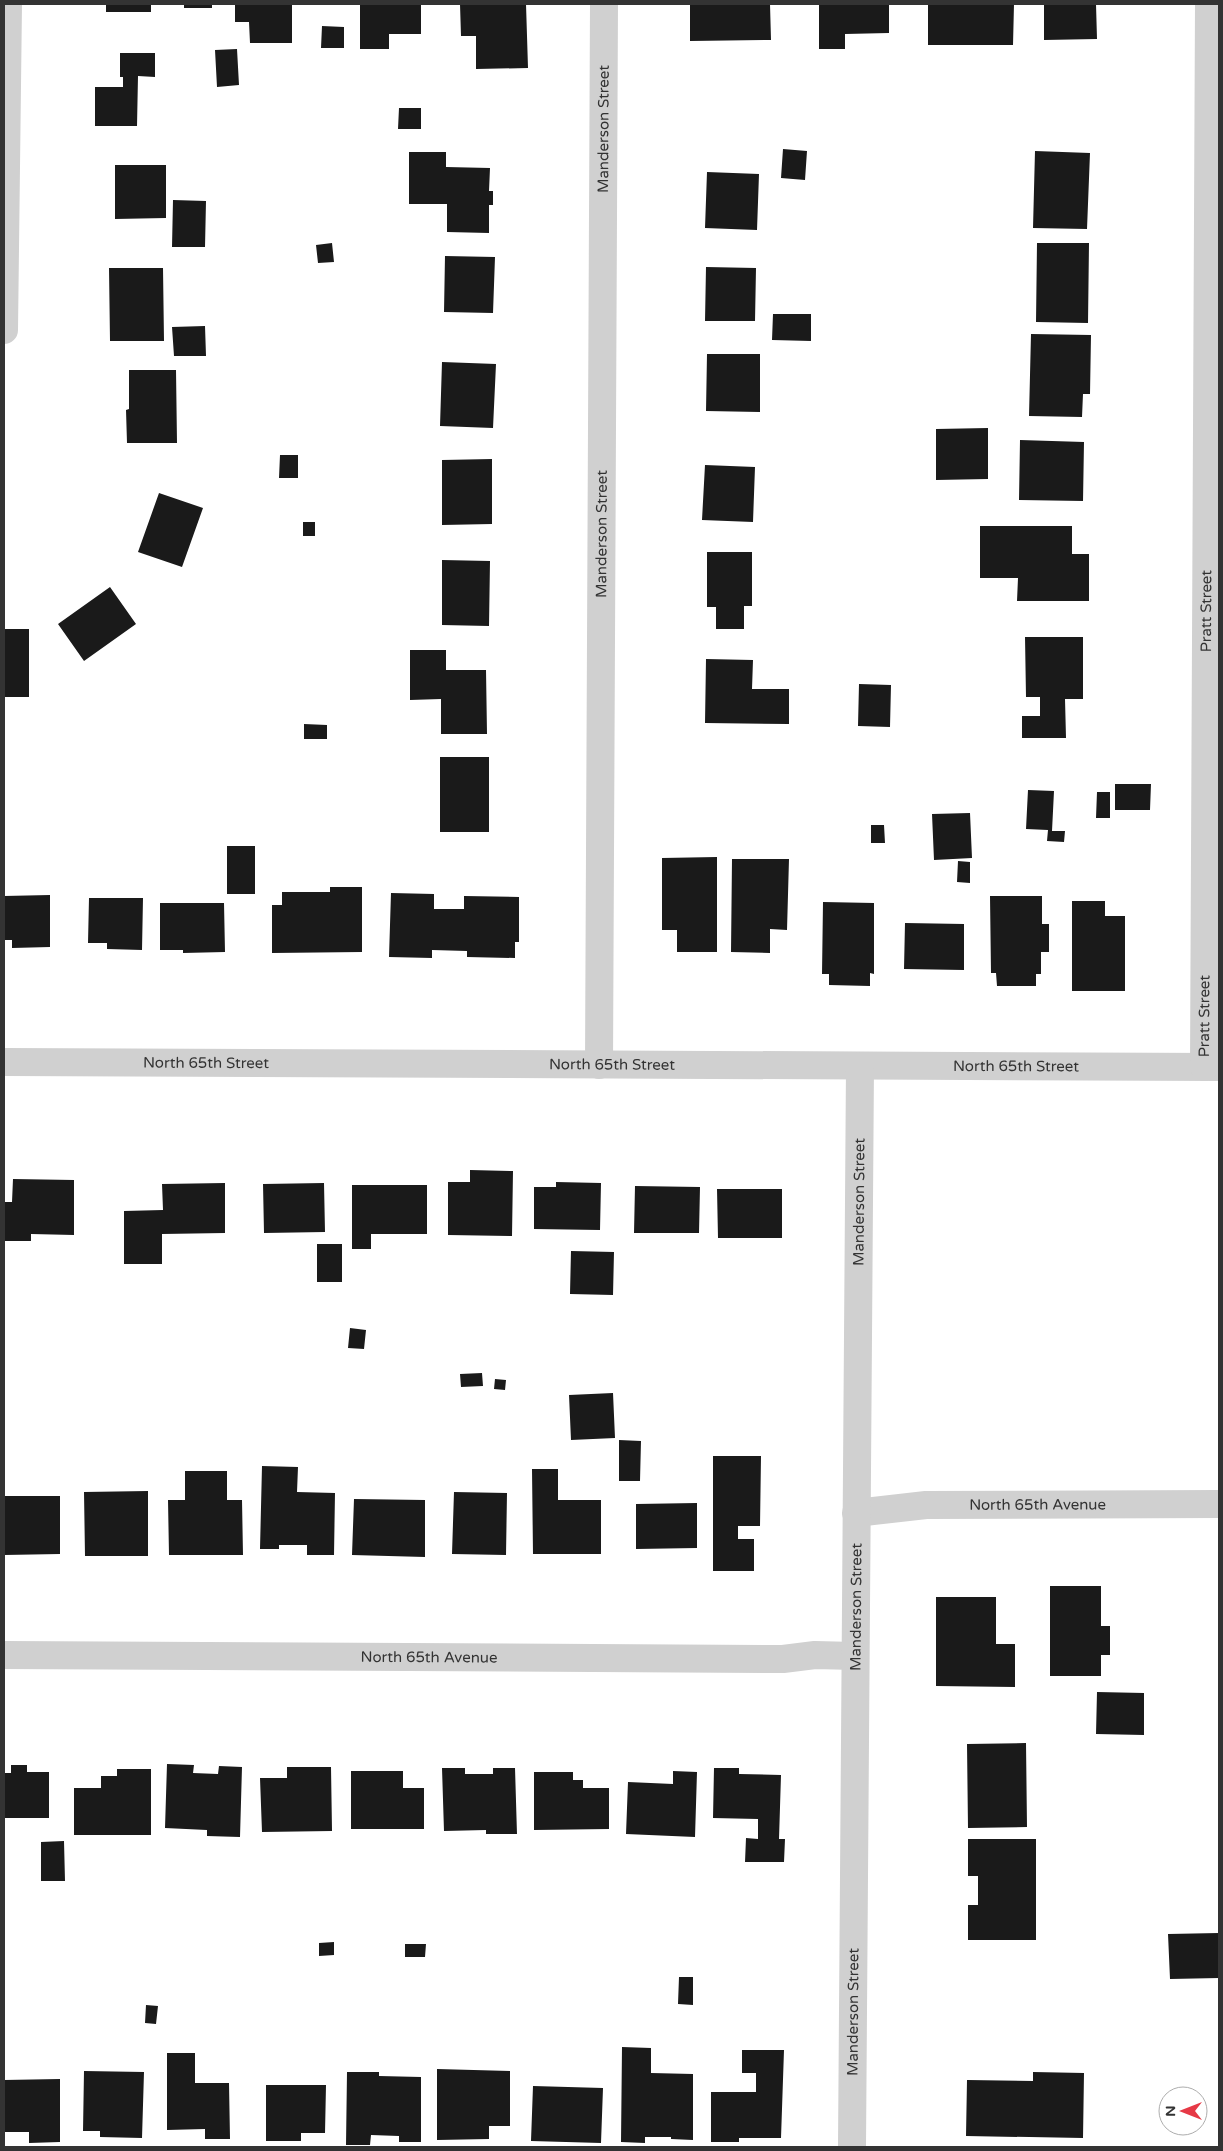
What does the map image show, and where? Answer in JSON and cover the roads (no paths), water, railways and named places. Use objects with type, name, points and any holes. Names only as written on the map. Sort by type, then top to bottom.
[{"type":"street","points":[[4,330],[8,4]]},
{"type":"street","name":"Manderson Street","points":[[599,1065],[604,4]]},
{"type":"street","name":"Pratt Street","points":[[1209,4],[1212,1067]]},
{"type":"street","name":"North 65th Street","points":[[4,1062],[1212,1067]]},
{"type":"street","name":"Manderson Street","points":[[852,2147],[860,1066]]},
{"type":"street","name":"North 65th Avenue","points":[[856,1513],[926,1505],[1219,1504]]},
{"type":"street","name":"North 65th Avenue","points":[[4,1655],[763,1659],[815,1655],[855,1656]]}]
